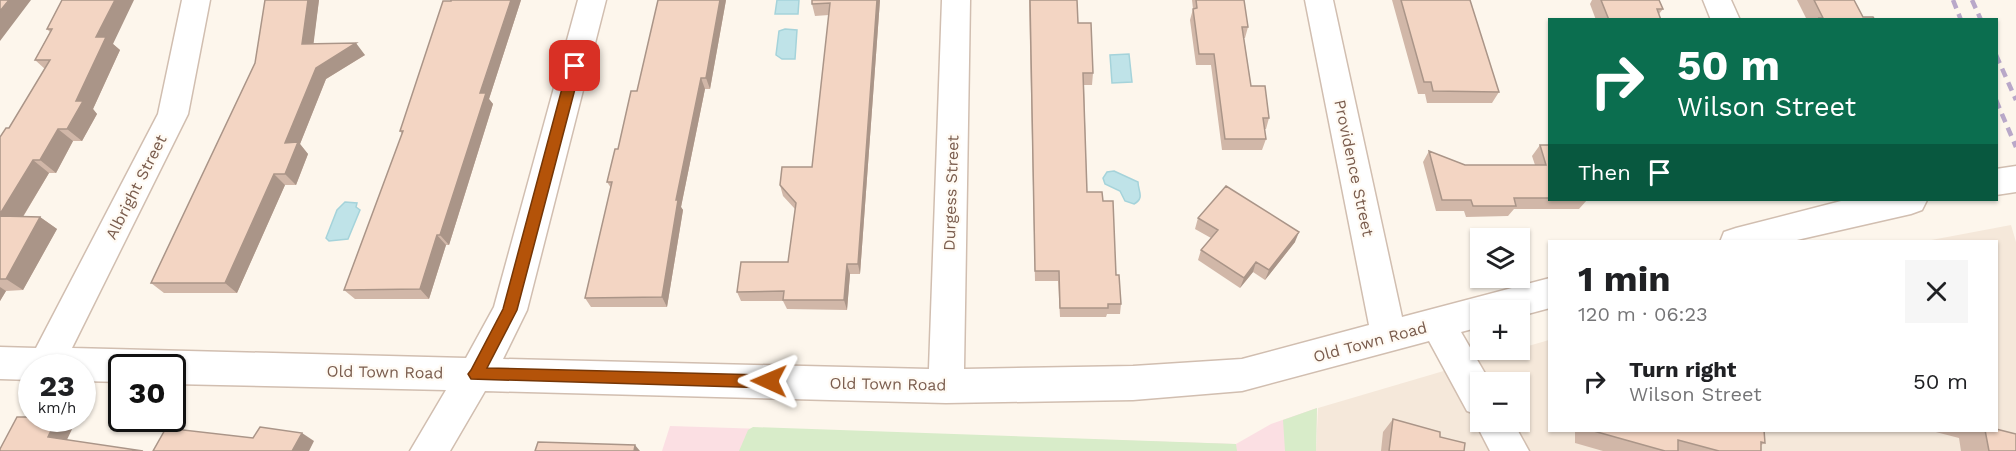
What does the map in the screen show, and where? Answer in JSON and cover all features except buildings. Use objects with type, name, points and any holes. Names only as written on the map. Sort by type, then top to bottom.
[{"type":"street","name":"Albright Street","points":[[51,354],[173,114],[196,0]]},
{"type":"street","points":[[429,451],[476,374],[510,310],[592,0]]},
{"type":"street","name":"Durgess Street","points":[[946,386],[956,0]]},
{"type":"street","name":"Providence Street","points":[[1319,0],[1389,336]]},
{"type":"street","points":[[1717,0],[1725,18]]},
{"type":"street","points":[[1998,182],[2016,179]]},
{"type":"street","points":[[1741,240],[1818,209],[1901,201]]},
{"type":"street","name":"Old Town Road","points":[[1524,300],[1548,294]]},
{"type":"street","name":"Old Town Road","points":[[96,365],[946,386],[1133,383],[1242,375],[1470,314]]},
{"type":"street","points":[[1437,323],[1470,381]]},
{"type":"street","name":"Old Town Road","points":[[0,363],[18,363]]},
{"type":"street","points":[[1499,432],[1510,451]]},
{"type":"shaded area","points":[[2011,225],[2016,242],[2016,451],[1316,451],[1318,408],[1481,360],[1530,360],[1530,346],[1548,340],[1548,432],[1998,432],[1998,240],[1931,240]]},
{"type":"shaded area","points":[[1317,408],[1316,451],[662,451],[670,426],[1236,444],[1271,424]]},
{"type":"green space","points":[[1317,408],[1316,451],[1285,451],[1283,420]]},
{"type":"green space","points":[[753,427],[1236,444],[1237,451],[739,451],[748,430]]},
{"type":"water","points":[[777,0],[799,0],[798,14],[775,14]]},
{"type":"water","points":[[797,30],[795,59],[782,59],[776,55],[779,31]]},
{"type":"water","points":[[1129,54],[1132,82],[1112,83],[1110,55]]},
{"type":"water","points":[[1114,171],[1138,182],[1140,197],[1137,202],[1134,204],[1125,201],[1120,191],[1105,184],[1103,178],[1107,172]]},
{"type":"water","points":[[345,202],[357,203],[356,207],[360,210],[348,239],[329,241],[326,238],[337,210]]},
{"type":"railway","points":[[1953,0],[1960,18]]},
{"type":"railway","points":[[1972,0],[1980,18]]},
{"type":"railway","points":[[1998,60],[2016,100]]},
{"type":"railway","points":[[1998,105],[2016,147]]},
{"type":"route","points":[[575,66],[510,310],[476,374],[769,381]]}]
